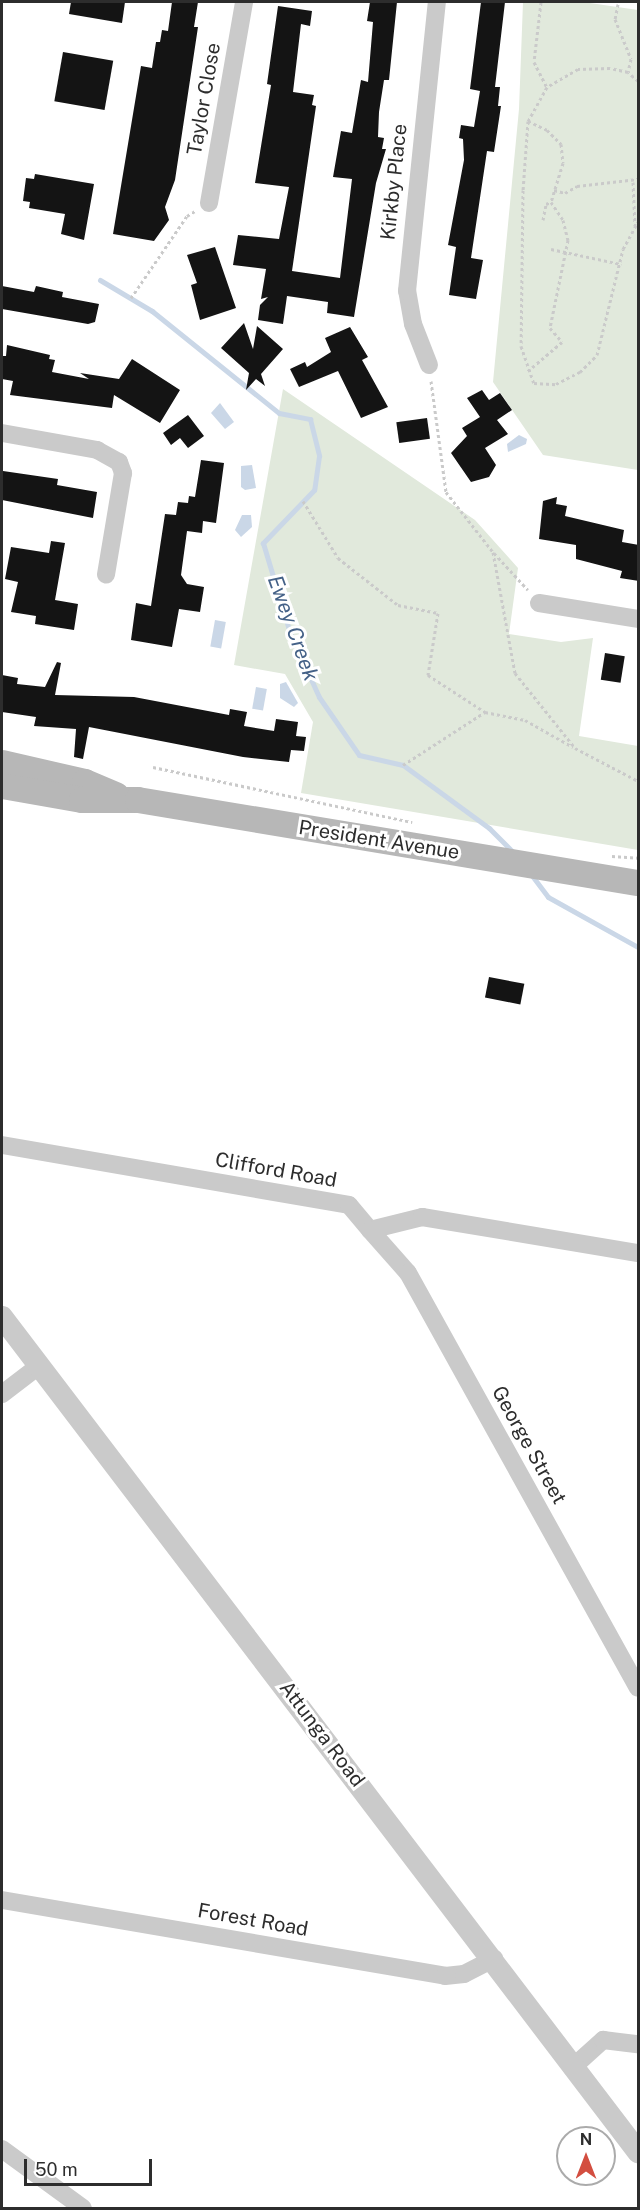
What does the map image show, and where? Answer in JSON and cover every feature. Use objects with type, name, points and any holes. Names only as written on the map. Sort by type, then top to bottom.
[{"type":"main road","name":"President Avenue","points":[[2,763],[85,782],[124,798]]},
{"type":"main road","name":"President Avenue","points":[[2,786],[82,800],[124,798],[637,882]]},
{"type":"street","name":"Taylor Close","points":[[208,203],[244,2]]},
{"type":"street","name":"Kirkby Place","points":[[429,365],[413,324],[407,291],[437,2]]},
{"type":"street","points":[[2,433],[97,450],[119,462],[123,473],[106,575]]},
{"type":"street","points":[[539,603],[639,619]]},
{"type":"street","name":"Clifford Road","points":[[2,1145],[348,1205],[370,1230]]},
{"type":"street","points":[[370,1230],[422,1217],[639,1253]]},
{"type":"street","name":"George Street","points":[[370,1230],[408,1273],[639,1688]]},
{"type":"street","name":"Attunga Road","points":[[2,1317],[494,1959],[572,2068],[639,2152]]},
{"type":"street","points":[[2,1394],[40,1365]]},
{"type":"street","name":"Forest Road","points":[[2,1899],[445,1976],[464,1974],[494,1959]]},
{"type":"street","points":[[572,2068],[603,2040],[639,2044]]},
{"type":"street","points":[[2,2149],[83,2208]]},
{"type":"path","points":[[541,2],[534,62],[547,87]]},
{"type":"path","points":[[618,3],[615,19],[631,59],[628,72]]},
{"type":"path","points":[[639,81],[628,72],[595,67],[578,69],[547,87],[528,121],[522,190],[521,346],[534,383],[556,384],[580,372],[597,355],[623,249],[639,222]]},
{"type":"path","points":[[528,121],[547,130],[561,144],[563,163],[551,202],[563,220],[568,252],[558,281],[550,328],[562,342],[528,371]]},
{"type":"path","points":[[554,190],[564,193],[577,186],[633,182],[639,179]]},
{"type":"path","points":[[633,182],[635,226]]},
{"type":"path","points":[[543,220],[546,204],[551,202]]},
{"type":"path","points":[[131,298],[187,216]]},
{"type":"path","points":[[551,249],[621,264]]},
{"type":"path","points":[[429,365],[447,492],[492,552],[539,603]]},
{"type":"path","points":[[303,501],[338,558],[398,605],[438,613],[428,675],[485,712],[525,720],[639,782]]},
{"type":"path","points":[[492,552],[515,673],[575,748]]},
{"type":"path","points":[[403,765],[485,712]]},
{"type":"path","points":[[153,767],[422,825]]},
{"type":"shaded area","points":[[523,2],[583,2],[638,10],[638,470],[543,455],[493,382],[519,109]]},
{"type":"shaded area","points":[[283,389],[475,520],[518,568],[509,634],[561,642],[593,638],[579,736],[638,746],[638,850],[301,793],[313,722],[285,674],[234,665]]},
{"type":"water","points":[[220,403],[234,422],[225,429],[211,413]]},
{"type":"water","points":[[519,435],[527,439],[526,444],[508,452],[507,444]]},
{"type":"water","points":[[252,465],[256,488],[245,490],[241,487],[241,466]]},
{"type":"water","points":[[242,515],[251,515],[252,527],[241,537],[235,530]]},
{"type":"water","points":[[215,620],[226,622],[221,648],[210,647]]},
{"type":"water","points":[[286,682],[298,703],[294,707],[280,698],[280,684]]},
{"type":"water","points":[[256,687],[267,689],[263,711],[252,709]]},
{"type":"building","points":[[71,2],[125,2],[122,23],[69,14]]},
{"type":"building","points":[[172,2],[198,2],[194,27],[198,27],[175,180],[165,207],[169,220],[154,241],[113,234],[141,66],[152,68],[156,42],[160,42],[162,30],[168,31]]},
{"type":"building","points":[[370,2],[397,2],[389,80],[384,80],[379,112],[378,137],[384,138],[382,149],[386,149],[376,183],[354,317],[327,313],[328,302],[287,296],[283,324],[258,320],[260,305],[268,297],[261,299],[266,269],[233,265],[238,235],[279,239],[289,187],[255,183],[271,85],[267,84],[278,6],[312,11],[310,26],[301,24],[293,92],[314,95],[312,105],[316,106],[292,271],[340,278],[352,179],[333,177],[341,131],[352,133],[361,80],[368,82],[373,22],[367,21]]},
{"type":"building","points":[[481,2],[505,2],[495,87],[500,87],[498,106],[501,106],[494,152],[487,151],[471,258],[483,260],[476,299],[449,295],[456,247],[448,245],[464,160],[463,139],[459,138],[461,125],[474,127],[480,91],[470,89]]},
{"type":"building","points":[[63,52],[113,61],[105,110],[54,101]]},
{"type":"building","points":[[35,174],[94,184],[84,240],[61,234],[65,214],[29,208],[30,202],[23,201],[26,178],[34,179]]},
{"type":"building","points":[[215,247],[236,308],[200,320],[191,285],[197,283],[187,255]]},
{"type":"building","points":[[2,286],[34,292],[36,286],[63,292],[62,297],[99,304],[95,322],[88,324],[2,309]]},
{"type":"building","points":[[244,323],[253,349],[257,326],[283,349],[261,374],[265,386],[256,379],[246,390],[249,373],[221,348]]},
{"type":"building","points":[[350,327],[368,357],[362,360],[388,407],[361,418],[338,371],[299,387],[290,369],[305,362],[307,367],[331,352],[325,338]]},
{"type":"building","points":[[7,345],[50,355],[49,359],[55,360],[52,372],[89,379],[80,373],[119,379],[132,359],[180,390],[160,423],[114,395],[112,408],[10,395],[13,381],[2,379],[2,356],[6,356]]},
{"type":"building","points":[[482,390],[489,400],[500,393],[512,410],[497,420],[508,434],[485,448],[496,465],[489,477],[471,482],[451,453],[467,436],[462,428],[480,417],[467,398]]},
{"type":"building","points":[[188,415],[204,436],[188,448],[180,438],[171,445],[163,433]]},
{"type":"building","points":[[427,418],[430,439],[399,443],[396,422]]},
{"type":"building","points":[[201,460],[224,463],[216,523],[203,521],[202,533],[187,531],[181,575],[187,584],[204,587],[200,612],[179,609],[172,647],[131,640],[136,603],[151,606],[165,514],[176,515],[178,502],[188,503],[189,496],[195,497]]},
{"type":"building","points":[[3,471],[58,479],[57,485],[97,492],[93,518],[2,500]]},
{"type":"building","points":[[557,497],[556,504],[567,506],[565,516],[624,530],[622,542],[639,545],[639,581],[620,578],[622,571],[576,559],[576,545],[539,539],[543,501]]},
{"type":"building","points":[[51,541],[65,543],[55,600],[78,604],[74,630],[35,624],[36,616],[11,612],[18,582],[5,579],[11,547],[49,553]]},
{"type":"building","points":[[605,653],[625,656],[621,683],[601,680]]},
{"type":"building","points":[[57,662],[61,663],[55,695],[134,697],[229,715],[230,709],[247,712],[244,726],[274,731],[276,719],[298,722],[296,736],[306,737],[304,751],[291,750],[289,762],[243,757],[89,727],[83,759],[74,757],[76,729],[34,726],[36,717],[2,712],[2,675],[18,678],[17,684],[45,687]]},
{"type":"building","points":[[489,977],[524,984],[520,1004],[485,998]]},
{"type":"waterway","name":"Ewey Creek","points":[[100,280],[152,311],[279,413],[310,419],[319,456],[314,490],[263,543],[290,633],[319,697],[359,755],[403,765],[489,828],[515,854]]},
{"type":"waterway","name":"Ewey Creek","points":[[530,873],[548,897],[638,947]]}]
